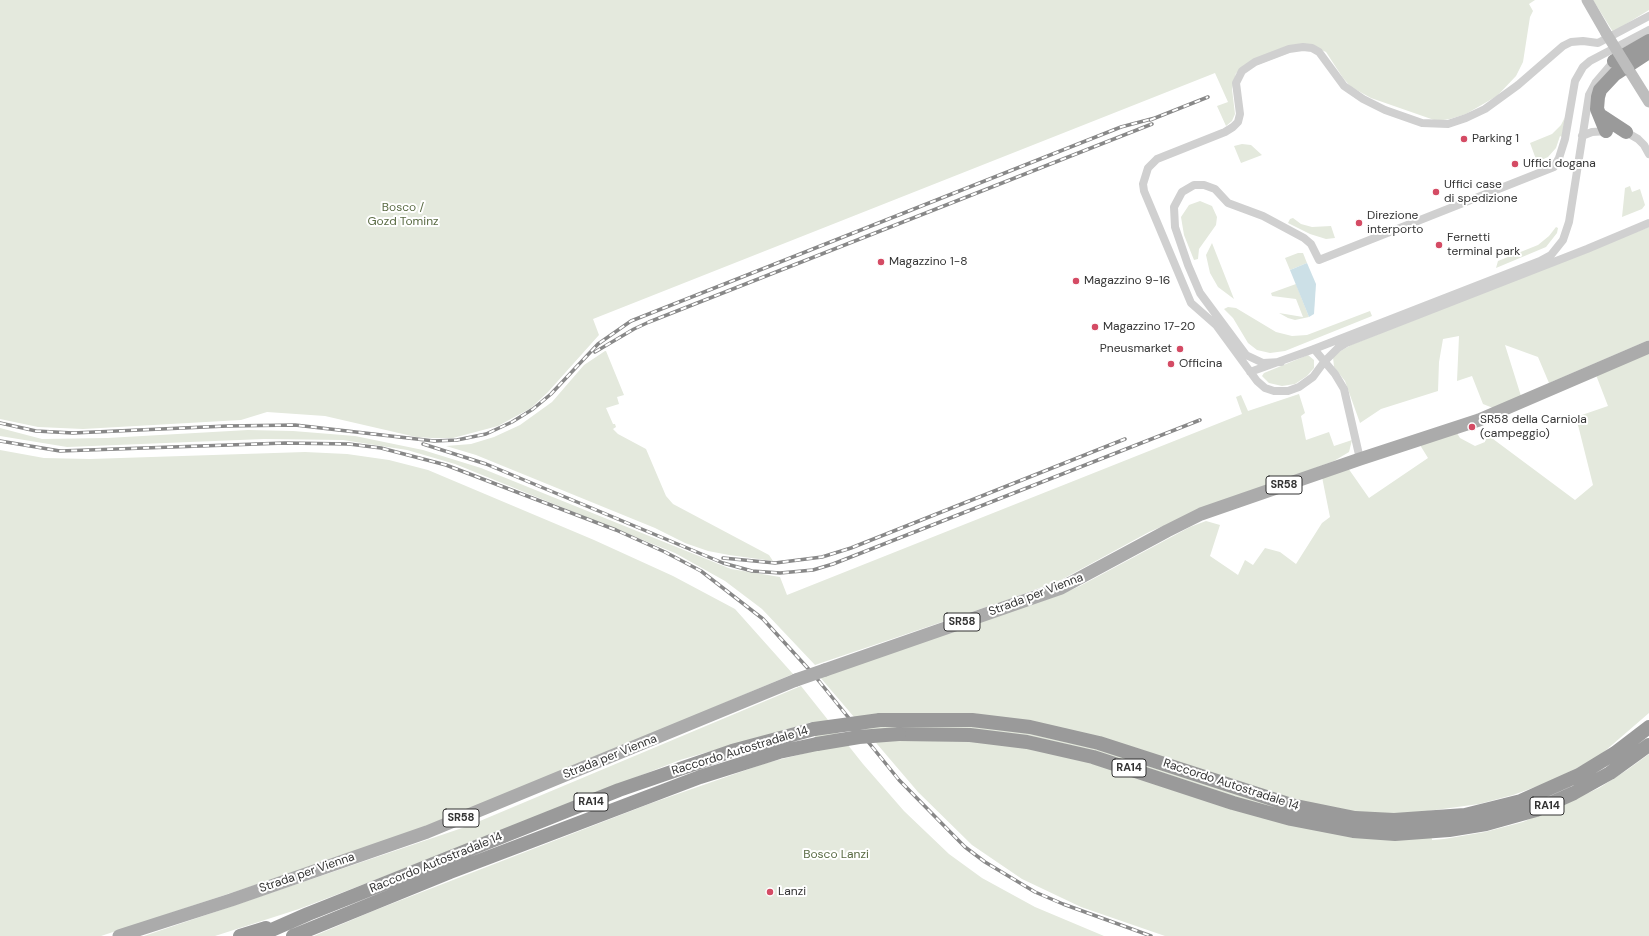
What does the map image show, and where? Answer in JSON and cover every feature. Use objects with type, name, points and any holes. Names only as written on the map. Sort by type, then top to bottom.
[{"type":"highway","points":[[1614,62],[1649,41]]},
{"type":"highway","points":[[1606,131],[1596,104],[1604,84],[1622,68],[1649,52]]},
{"type":"highway","points":[[1599,114],[1626,132]]},
{"type":"highway","name":"Raccordo Autostradale 14","points":[[308,914],[627,788],[732,751],[814,729],[880,720],[972,720],[1030,727],[1065,734],[1129,752],[1354,825],[1395,834],[1498,808],[1538,794],[1597,764],[1649,727]]},
{"type":"highway","name":"Raccordo Autostradale 14","points":[[329,921],[706,775],[778,752],[859,737],[898,734],[948,734],[992,737],[1060,748],[1123,766],[1269,813],[1313,824],[1354,825]]},
{"type":"highway","name":"Raccordo Autostradale 14","points":[[1429,826],[1486,824],[1536,810],[1574,793],[1610,773],[1649,745]]},
{"type":"highway","points":[[240,936],[308,914]]},
{"type":"highway","points":[[258,936],[308,914]]},
{"type":"highway","points":[[293,936],[329,921]]},
{"type":"highway","points":[[308,936],[329,921]]},
{"type":"main road","name":"SR58","points":[[1360,459],[1479,420],[1649,347]]},
{"type":"main road","name":"Strada per Vienna","points":[[119,936],[231,900],[427,832],[796,680],[1061,588],[1201,514],[1360,459]]},
{"type":"street","points":[[1587,0],[1649,102]]},
{"type":"street","points":[[1649,16],[1598,44],[1584,41],[1571,42],[1563,46],[1518,85],[1485,109],[1466,118],[1448,124],[1433,124],[1410,120],[1363,100],[1344,86],[1325,60],[1312,48],[1303,46],[1289,49],[1255,62],[1242,71],[1236,83],[1240,106],[1238,122],[1225,132],[1157,159],[1148,168],[1143,184],[1144,191],[1188,298],[1216,325],[1257,381],[1270,390],[1288,391],[1299,387],[1313,377],[1324,362],[1338,348],[1346,343],[1649,223]]},
{"type":"street","points":[[1281,362],[1263,363],[1246,355],[1200,293],[1174,226],[1174,207],[1182,192],[1194,185],[1204,185],[1215,188],[1228,203],[1263,216],[1304,238],[1311,244],[1319,260],[1554,167],[1560,158],[1564,144],[1575,81],[1583,67],[1590,61],[1649,30]]},
{"type":"street","points":[[1250,372],[1314,350],[1540,261],[1551,255],[1560,245],[1566,234],[1585,112],[1592,88],[1600,76],[1614,62]]},
{"type":"street","points":[[1582,136],[1592,132],[1626,132],[1644,145],[1649,154]]},
{"type":"street","points":[[1314,350],[1335,374],[1344,389],[1360,459]]},
{"type":"green space","name":"Bosco / Gozd Tominz","points":[[0,0],[1535,0],[1529,4],[1533,11],[1530,17],[1523,62],[1516,76],[1497,96],[1466,114],[1437,121],[1371,98],[1351,87],[1343,78],[1326,52],[1310,45],[1236,73],[1232,89],[1235,114],[1232,121],[1226,126],[1217,106],[1228,102],[1215,73],[593,319],[599,335],[548,392],[531,408],[498,426],[453,438],[432,438],[416,437],[325,416],[267,412],[241,420],[83,429],[38,427],[0,419]]},
{"type":"green space","points":[[1593,0],[1649,0],[1649,10],[1613,32]]},
{"type":"green space","points":[[1565,117],[1562,137],[1560,136],[1556,148],[1548,157],[1537,162],[1530,143],[1552,134],[1561,125]]},
{"type":"green space","points":[[1242,144],[1251,145],[1262,155],[1241,163],[1234,146]]},
{"type":"green space","points":[[1630,186],[1632,192],[1640,189],[1645,205],[1642,209],[1622,217],[1625,188]]},
{"type":"green space","points":[[1200,201],[1212,206],[1217,217],[1216,225],[1199,249],[1198,259],[1194,260],[1184,235],[1181,217],[1189,205]]},
{"type":"green space","points":[[1293,218],[1301,224],[1312,227],[1331,226],[1335,238],[1326,239],[1310,234],[1288,223],[1290,219]]},
{"type":"green space","points":[[1556,227],[1558,228],[1557,233],[1546,247],[1496,268],[1498,261],[1538,245],[1549,236]]},
{"type":"green space","points":[[1649,227],[1649,340],[1549,383],[1538,357],[1505,345],[1521,396],[1493,408],[1483,404],[1472,376],[1457,381],[1459,336],[1443,339],[1439,362],[1438,391],[1381,409],[1360,423],[1345,381],[1334,367],[1333,357],[1339,352],[1351,345]]},
{"type":"green space","points":[[1212,243],[1234,299],[1218,287],[1210,273],[1206,255]]},
{"type":"green space","points":[[1298,253],[1303,253],[1307,263],[1290,270],[1285,258]]},
{"type":"green space","points":[[1296,284],[1309,317],[1295,320],[1279,313],[1303,317],[1296,299],[1272,296],[1271,293]]},
{"type":"green space","points":[[1228,307],[1236,308],[1276,332],[1292,336],[1307,335],[1370,311],[1372,316],[1285,351],[1270,353],[1257,350],[1248,343],[1233,318],[1224,309]]},
{"type":"green space","points":[[605,351],[624,395],[617,397],[619,404],[606,408],[613,424],[615,424],[616,427],[613,429],[618,434],[646,449],[666,496],[673,504],[769,555],[773,561],[708,551],[685,543],[655,528],[476,455],[446,446],[471,444],[494,437],[520,425],[552,402],[584,365]]},
{"type":"green space","points":[[1649,352],[1649,713],[1598,757],[1552,781],[1513,795],[1479,804],[1428,811],[1432,840],[1485,832],[1523,822],[1599,788],[1649,754],[1649,936],[1165,936],[1081,907],[1022,879],[972,845],[918,792],[819,676],[1057,596],[1080,586],[1190,527],[1206,521],[1220,525],[1210,556],[1238,575],[1245,560],[1253,565],[1265,548],[1280,552],[1296,564],[1322,523],[1330,517],[1322,477],[1348,468],[1369,498],[1428,458],[1420,445],[1457,433],[1460,438],[1475,446],[1485,442],[1485,433],[1575,500],[1593,485],[1576,417],[1608,406],[1596,375]]},
{"type":"green space","points":[[1308,355],[1314,360],[1314,368],[1307,376],[1295,384],[1282,386],[1269,383],[1262,376],[1264,373]]},
{"type":"green space","points":[[1299,394],[1305,413],[1301,416],[1306,440],[1329,432],[1334,446],[1352,440],[1349,452],[1334,461],[1203,509],[1149,532],[1061,580],[1007,600],[815,665],[762,609],[725,581],[675,553],[455,464],[407,450],[343,440],[264,439],[67,447],[0,436],[0,428],[42,439],[107,438],[248,430],[293,431],[355,436],[423,450],[481,468],[731,569],[780,577],[787,595],[1242,414],[1236,397],[1241,395],[1248,411]]},
{"type":"green space","points":[[0,450],[44,458],[90,459],[305,452],[347,454],[389,460],[428,470],[594,540],[673,576],[735,609],[793,674],[466,812],[370,847],[101,936],[0,936]]},
{"type":"green space","name":"Bosco Lanzi","points":[[801,686],[863,764],[904,811],[949,854],[982,878],[1035,907],[1104,936],[314,936],[373,911],[649,804],[766,763],[818,750],[812,722],[680,760],[299,909],[215,936],[144,936],[468,826]]},
{"type":"shaded area","points":[[1307,263],[1316,284],[1314,314],[1309,317],[1290,270]]},
{"type":"railway","points":[[1150,120],[1208,97]]},
{"type":"railway","points":[[0,423],[36,431],[73,433],[227,426],[295,425],[434,441],[457,440],[486,434],[512,422],[533,409],[551,394],[598,344],[631,321],[1121,127],[1155,118]]},
{"type":"railway","points":[[595,352],[649,322],[1152,124]]},
{"type":"railway","points":[[423,444],[486,464],[723,563],[752,571],[780,573],[813,570],[833,564],[1200,420]]},
{"type":"railway","points":[[723,558],[775,563],[822,557],[851,548],[1125,439]]},
{"type":"railway","points":[[0,441],[60,451],[285,443],[349,444],[381,448],[446,465],[616,530],[665,552],[701,571],[763,619],[814,675],[899,780],[965,847],[985,862],[1035,892],[1063,904],[1151,936]]},
{"type":"place","name":"Parking 1","points":[[1464,139]]},
{"type":"place","name":"Uffici dogana","points":[[1515,164]]},
{"type":"place","name":"Uffici case di spedizione","points":[[1436,192]]},
{"type":"place","name":"Direzione interporto","points":[[1359,223]]},
{"type":"place","name":"Fernetti terminal park","points":[[1439,245]]},
{"type":"place","name":"Magazzino 1-8","points":[[881,262]]},
{"type":"place","name":"Magazzino 9-16","points":[[1076,281]]},
{"type":"place","name":"Magazzino 17-20","points":[[1095,327]]},
{"type":"place","name":"Pneusmarket","points":[[1180,349]]},
{"type":"place","name":"Officina","points":[[1171,364]]},
{"type":"place","name":"SR58 della Carniola (campeggio)","points":[[1472,427]]},
{"type":"place","name":"Lanzi","points":[[770,892]]}]
